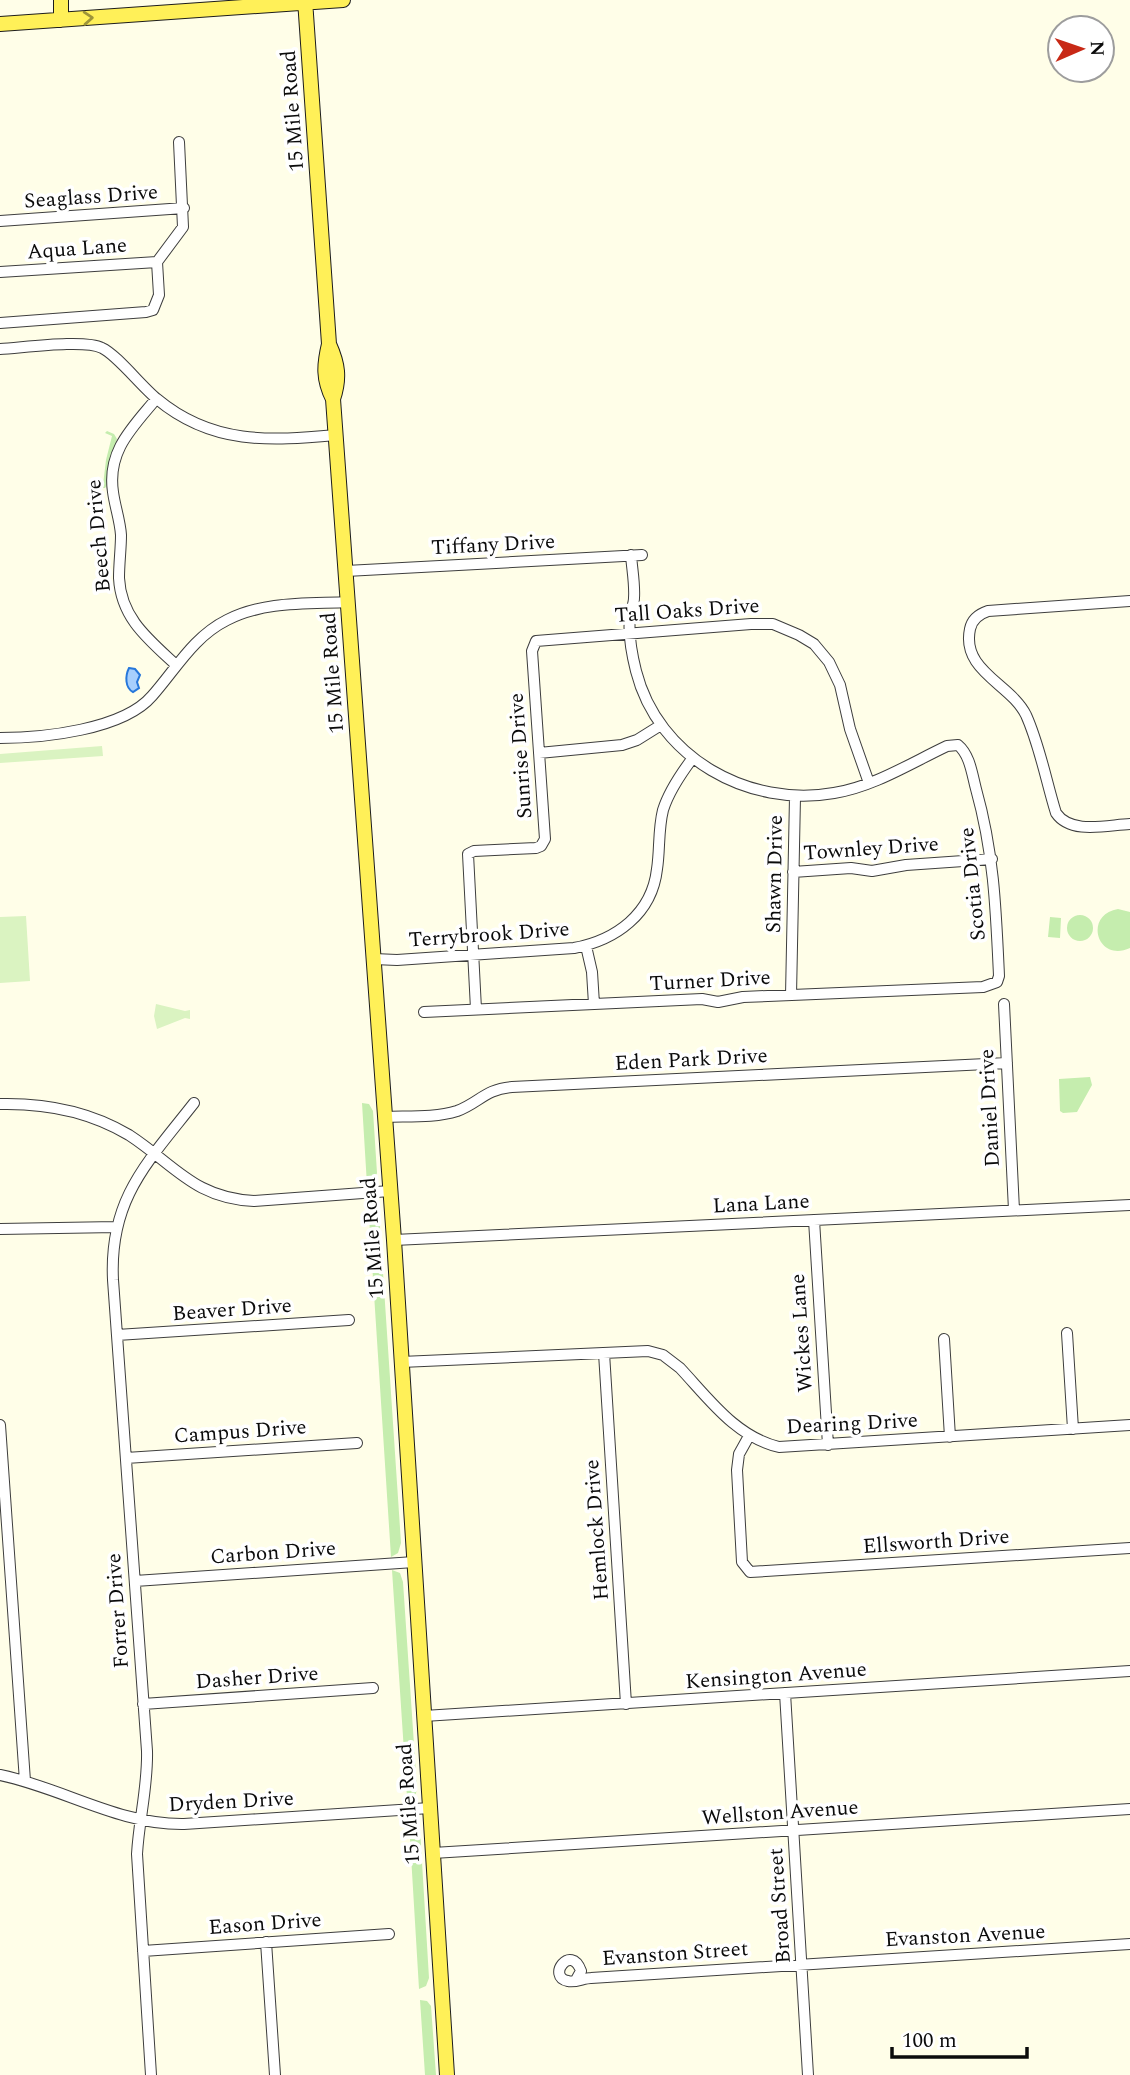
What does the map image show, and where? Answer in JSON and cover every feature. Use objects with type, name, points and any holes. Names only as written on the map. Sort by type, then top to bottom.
[{"type":"main road","points":[[61,0],[61,20]]},
{"type":"main road","points":[[0,24],[343,0]]},
{"type":"main road","name":"15 Mile Road","points":[[305,1],[329,344],[337,362],[339,382],[333,399],[394,1240],[447,2075]]},
{"type":"street","points":[[0,323],[153,310],[159,295],[157,262],[183,227],[179,142]]},
{"type":"street","name":"Seaglass Drive","points":[[0,221],[184,208]]},
{"type":"street","name":"Aqua Lane","points":[[0,272],[157,262]]},
{"type":"street","points":[[0,349],[100,346],[156,399],[184,418],[242,437],[265,440],[336,435]]},
{"type":"street","name":"Beech Drive","points":[[156,399],[126,434],[115,456],[112,481],[121,534],[119,580],[124,606],[135,625],[176,664]]},
{"type":"street","name":"Tiffany Drive","points":[[346,571],[637,555],[630,633]]},
{"type":"street","points":[[1130,601],[988,611],[972,622],[969,635],[970,648],[975,659],[985,673],[1021,706],[1026,716],[1056,813],[1061,821],[1075,827],[1130,824]]},
{"type":"street","points":[[0,738],[70,731],[122,718],[152,697],[195,642],[211,630],[242,614],[259,608],[288,604],[348,602]]},
{"type":"street","name":"Tall Oaks Drive","points":[[535,643],[543,639],[773,624],[807,639],[822,653],[834,672],[869,783]]},
{"type":"street","points":[[630,633],[638,676],[646,699],[661,725],[692,759],[733,782],[758,791],[795,797],[836,793],[869,783]]},
{"type":"street","name":"Sunrise Drive","points":[[476,1009],[468,854],[474,851],[536,848],[544,843],[546,835],[532,651],[535,643]]},
{"type":"street","points":[[539,753],[622,746],[661,725]]},
{"type":"street","name":"Scotia Drive","points":[[869,783],[947,747],[958,745],[965,752],[992,859],[999,976],[997,982]]},
{"type":"street","name":"Terrybrook Drive","points":[[374,959],[397,960],[586,946],[622,930],[632,922],[649,897],[656,877],[663,812],[674,784],[692,759]]},
{"type":"street","name":"Shawn Drive","points":[[791,995],[795,797]]},
{"type":"street","name":"Townley Drive","points":[[793,872],[850,868],[878,870],[891,866],[992,859]]},
{"type":"street","points":[[586,946],[592,972],[594,1004]]},
{"type":"street","name":"Turner Drive","points":[[424,1012],[702,999],[718,1002],[735,998],[983,986],[997,982]]},
{"type":"street","name":"Daniel Drive","points":[[1004,1004],[1014,1210]]},
{"type":"street","name":"Eden Park Drive","points":[[384,1117],[451,1112],[463,1108],[486,1093],[512,1087],[1007,1063]]},
{"type":"street","name":"Forrer Drive","points":[[151,2075],[137,1854],[147,1773],[144,1704],[112,1264],[116,1227],[129,1192],[154,1154],[194,1103]]},
{"type":"street","points":[[0,1104],[43,1105],[85,1115],[115,1128],[198,1187],[234,1199],[254,1201],[390,1192]]},
{"type":"street","name":"Lana Lane","points":[[394,1240],[1130,1205]]},
{"type":"street","name":"Wickes Lane","points":[[814,1220],[828,1445]]},
{"type":"street","points":[[0,1229],[116,1227]]},
{"type":"street","name":"Beaver Drive","points":[[117,1335],[349,1320]]},
{"type":"street","points":[[1067,1333],[1073,1429]]},
{"type":"street","points":[[944,1339],[950,1437]]},
{"type":"street","name":"Dearing Drive","points":[[401,1362],[648,1351],[663,1355],[680,1368],[727,1418],[749,1436],[779,1447],[1130,1425]]},
{"type":"street","name":"Hemlock Drive","points":[[604,1353],[626,1704]]},
{"type":"street","points":[[0,1425],[25,1781]]},
{"type":"street","name":"Ellsworth Drive","points":[[749,1436],[739,1454],[737,1470],[742,1562],[746,1570],[754,1573],[1130,1548]]},
{"type":"street","name":"Campus Drive","points":[[126,1458],[357,1443]]},
{"type":"street","name":"Carbon Drive","points":[[135,1581],[414,1562]]},
{"type":"street","name":"Kensington Avenue","points":[[424,1716],[1130,1671]]},
{"type":"street","name":"Dasher Drive","points":[[144,1704],[373,1688]]},
{"type":"street","name":"Broad Street","points":[[785,1693],[808,2075]]},
{"type":"street","name":"Dryden Drive","points":[[0,1775],[25,1781],[140,1821],[184,1824],[430,1808]]},
{"type":"street","name":"Wellston Avenue","points":[[433,1853],[1130,1809]]},
{"type":"street","name":"Eason Drive","points":[[143,1951],[389,1934]]},
{"type":"street","points":[[266,1942],[275,2075]]},
{"type":"street","name":"Evanston Avenue","points":[[802,1964],[1130,1944]]},
{"type":"street","name":"Evanston Street","points":[[592,1978],[572,1960],[565,1961],[560,1966],[560,1974],[570,1982],[592,1978],[802,1964]]},
{"type":"street","name":"Evanston Street","points":[[576,1980],[580,1967]]},
{"type":"green space","points":[[107,431],[117,439],[110,461],[107,485],[105,488],[96,488],[103,485],[112,436],[105,433]]},
{"type":"green space","points":[[102,746],[103,756],[0,763],[0,754]]},
{"type":"green space","points":[[1118,909],[1130,912],[1130,948],[1119,951],[1102,944],[1098,936],[1100,920],[1107,913]]},
{"type":"green space","points":[[1080,915],[1089,919],[1093,928],[1089,937],[1080,941],[1071,937],[1067,928],[1071,919]]},
{"type":"green space","points":[[26,916],[30,981],[0,983],[0,917]]},
{"type":"green space","points":[[1050,917],[1061,918],[1060,938],[1048,937]]},
{"type":"green space","points":[[156,1004],[190,1010],[190,1019],[185,1018],[157,1029],[154,1016]]},
{"type":"green space","points":[[1090,1077],[1092,1085],[1077,1112],[1060,1111],[1059,1079]]},
{"type":"green space","points":[[362,1103],[369,1104],[373,1111],[377,1173],[374,1182],[367,1185]]},
{"type":"green space","points":[[368,1201],[376,1204],[379,1213],[401,1543],[398,1553],[391,1557]]},
{"type":"green space","points":[[392,1570],[400,1573],[403,1582],[417,1789],[415,1797],[407,1797]]},
{"type":"green space","points":[[409,1822],[417,1822],[420,1829],[429,1978],[426,1986],[419,1989]]},
{"type":"green space","points":[[420,2000],[427,2001],[431,2006],[436,2075],[425,2075]]},
{"type":"water","points":[[129,668],[135,669],[140,675],[137,682],[139,688],[133,692],[126,682]]}]
